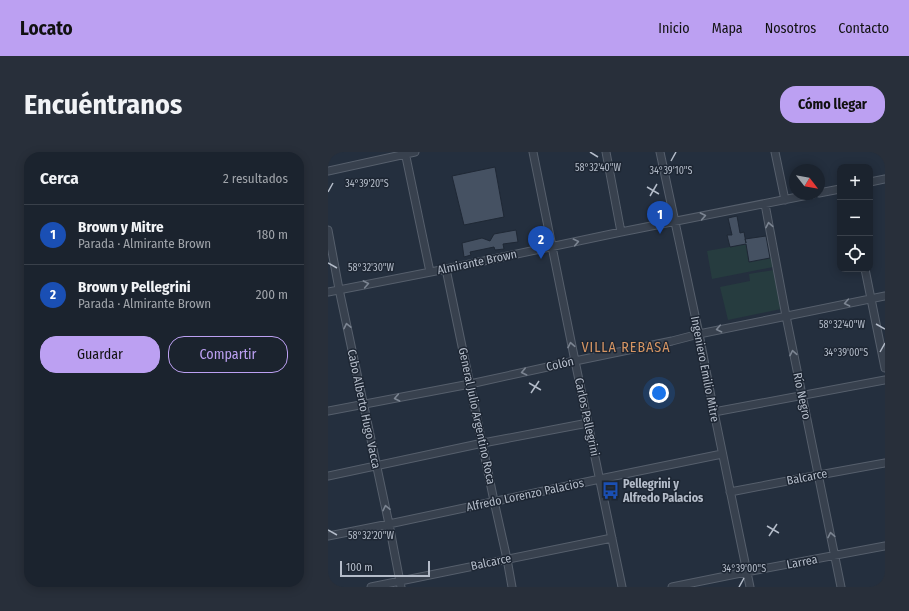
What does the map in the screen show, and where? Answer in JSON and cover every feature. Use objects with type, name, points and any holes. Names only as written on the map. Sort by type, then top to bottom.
[{"type":"street","points":[[328,171],[415,152]]},
{"type":"street","name":"Carlos Pellegrini","points":[[533,152],[574,361],[622,587]]},
{"type":"street","points":[[606,152],[621,232]]},
{"type":"street","name":"Ingeniero Emilio Mitre","points":[[660,152],[699,334],[750,587]]},
{"type":"street","points":[[775,152],[785,200]]},
{"type":"street","points":[[405,153],[430,272]]},
{"type":"street","points":[[873,181],[885,179]]},
{"type":"street","points":[[825,192],[837,190]]},
{"type":"street","name":"Almirante Brown","points":[[328,292],[674,221],[789,199]]},
{"type":"street","name":"Río Negro","points":[[765,204],[786,316],[841,587]]},
{"type":"street","name":"Cabo Alberto Hugo Vacca","points":[[328,230],[401,584]]},
{"type":"street","name":"General Julio Argentino Roca","points":[[446,269],[512,587]]},
{"type":"street","points":[[866,272],[885,368]]},
{"type":"street","name":"Colón","points":[[328,411],[470,384],[699,334],[885,296]]},
{"type":"street","points":[[714,412],[885,380]]},
{"type":"street","points":[[328,476],[588,422]]},
{"type":"street","name":"Alfredo Lorenzo Palacios","points":[[328,536],[722,454]]},
{"type":"street","name":"Balcarce","points":[[730,492],[885,463]]},
{"type":"street","name":"Balcarce","points":[[371,587],[401,584],[507,558],[612,538]]},
{"type":"street","name":"Larrea","points":[[672,587],[885,546]]},
{"type":"green space","points":[[746,244],[749,261],[771,257],[773,267],[712,279],[707,251]]},
{"type":"green space","points":[[774,270],[781,309],[728,320],[720,287],[750,281],[749,274]]},
{"type":"building","points":[[495,167],[504,217],[464,225],[452,176]]},
{"type":"building","points":[[737,216],[740,233],[744,232],[745,239],[766,236],[770,258],[749,262],[746,244],[730,247],[727,235],[732,235],[728,218]]},
{"type":"building","points":[[516,230],[518,242],[503,244],[504,249],[495,250],[494,247],[470,252],[471,255],[464,257],[462,243],[482,238],[490,241],[494,234]]},
{"type":"place","name":"Brown y Mitre","points":[[660,234]]},
{"type":"place","name":"Brown y Pellegrini","points":[[541,259]]},
{"type":"place","name":"Pellegrini y Alfredo Palacios","points":[[610,491]]},
{"type":"district","name":"VILLA REBASA","points":[[626,347]]}]
